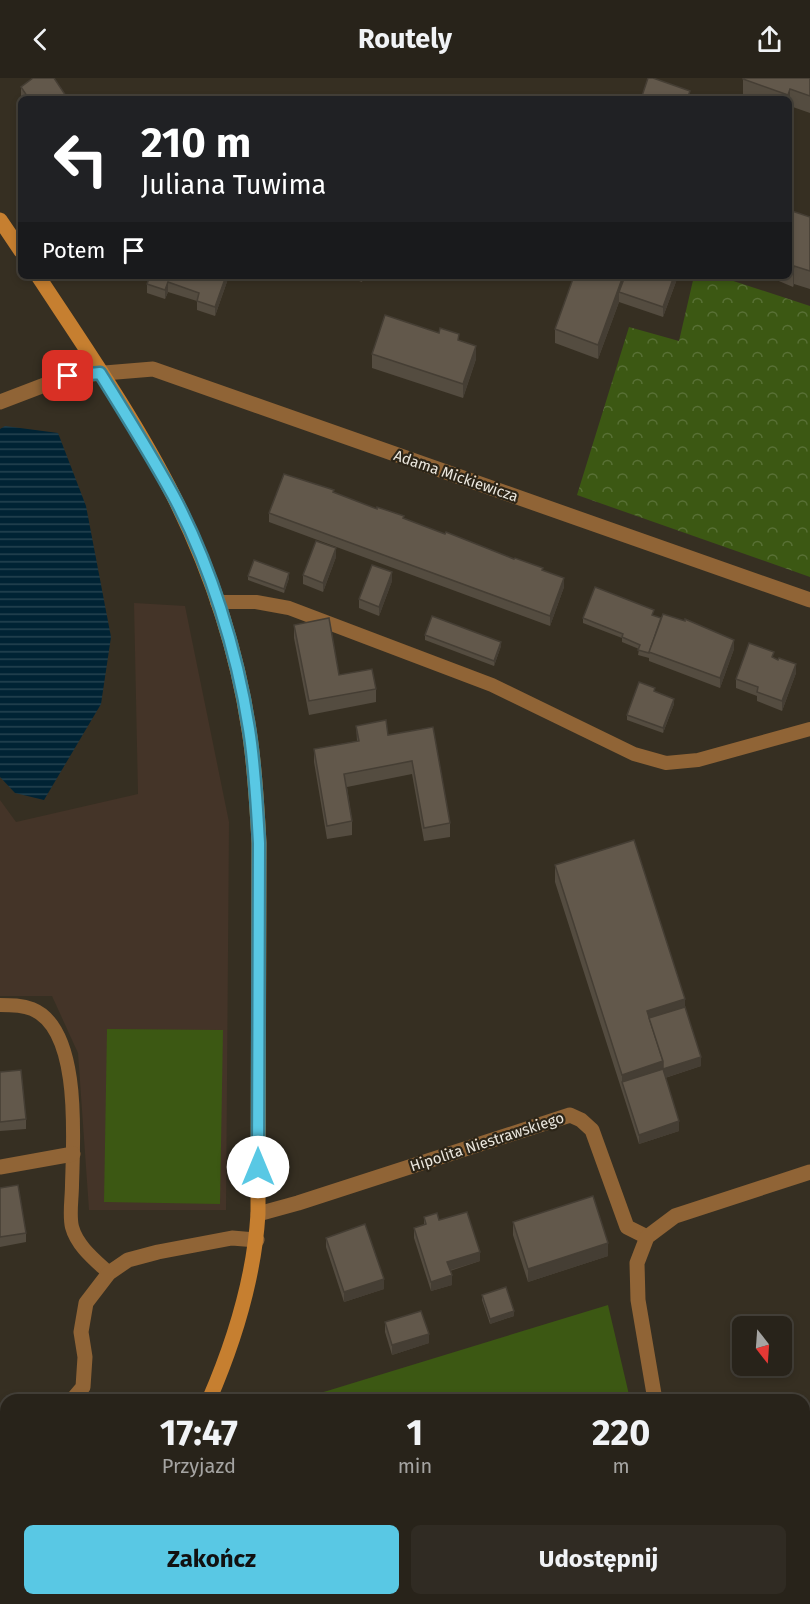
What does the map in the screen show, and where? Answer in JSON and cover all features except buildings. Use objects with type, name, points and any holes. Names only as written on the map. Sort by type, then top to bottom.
[{"type":"street","points":[[0,220],[18,247]]},
{"type":"street","points":[[40,279],[174,496],[204,564],[217,602],[238,674],[249,729],[259,843],[258,1214],[247,1290],[226,1360],[212,1394]]},
{"type":"street","name":"Adama Mickiewicza","points":[[0,402],[68,376],[153,369],[810,600]]},
{"type":"street","name":"Hipolita Niestrawskiego","points":[[258,1214],[570,1115],[581,1120],[592,1130],[627,1227],[647,1237]]},
{"type":"street","points":[[0,1167],[73,1154]]},
{"type":"street","points":[[654,1394],[638,1300],[637,1263],[647,1237],[675,1216],[810,1172]]},
{"type":"street","points":[[77,1394],[83,1387],[85,1356],[81,1332],[86,1304],[109,1273],[128,1260],[158,1252],[232,1238],[256,1240]]},
{"type":"lane","points":[[217,602],[256,602],[289,608],[492,685],[634,754],[666,763],[698,760],[810,729]]},
{"type":"lane","points":[[0,1005],[33,1009],[47,1020],[59,1040],[74,1098],[71,1226],[81,1246],[109,1273]]},
{"type":"shaded area","points":[[134,603],[185,606],[229,822],[226,1210],[89,1210],[78,1053],[52,996],[0,996],[0,800],[16,822],[138,794]]},
{"type":"green space","points":[[693,279],[727,279],[810,306],[810,577],[577,495],[629,327],[679,341]]},
{"type":"green space","points":[[107,1029],[223,1030],[220,1204],[104,1202]]},
{"type":"green space","points":[[608,1305],[629,1394],[316,1394]]},
{"type":"water","points":[[5,426],[58,433],[86,506],[111,637],[101,704],[44,800],[15,793],[0,777],[0,429]]},
{"type":"route","points":[[68,376],[100,373],[174,496],[204,564],[224,622],[238,674],[249,729],[259,843],[258,1167]]}]
